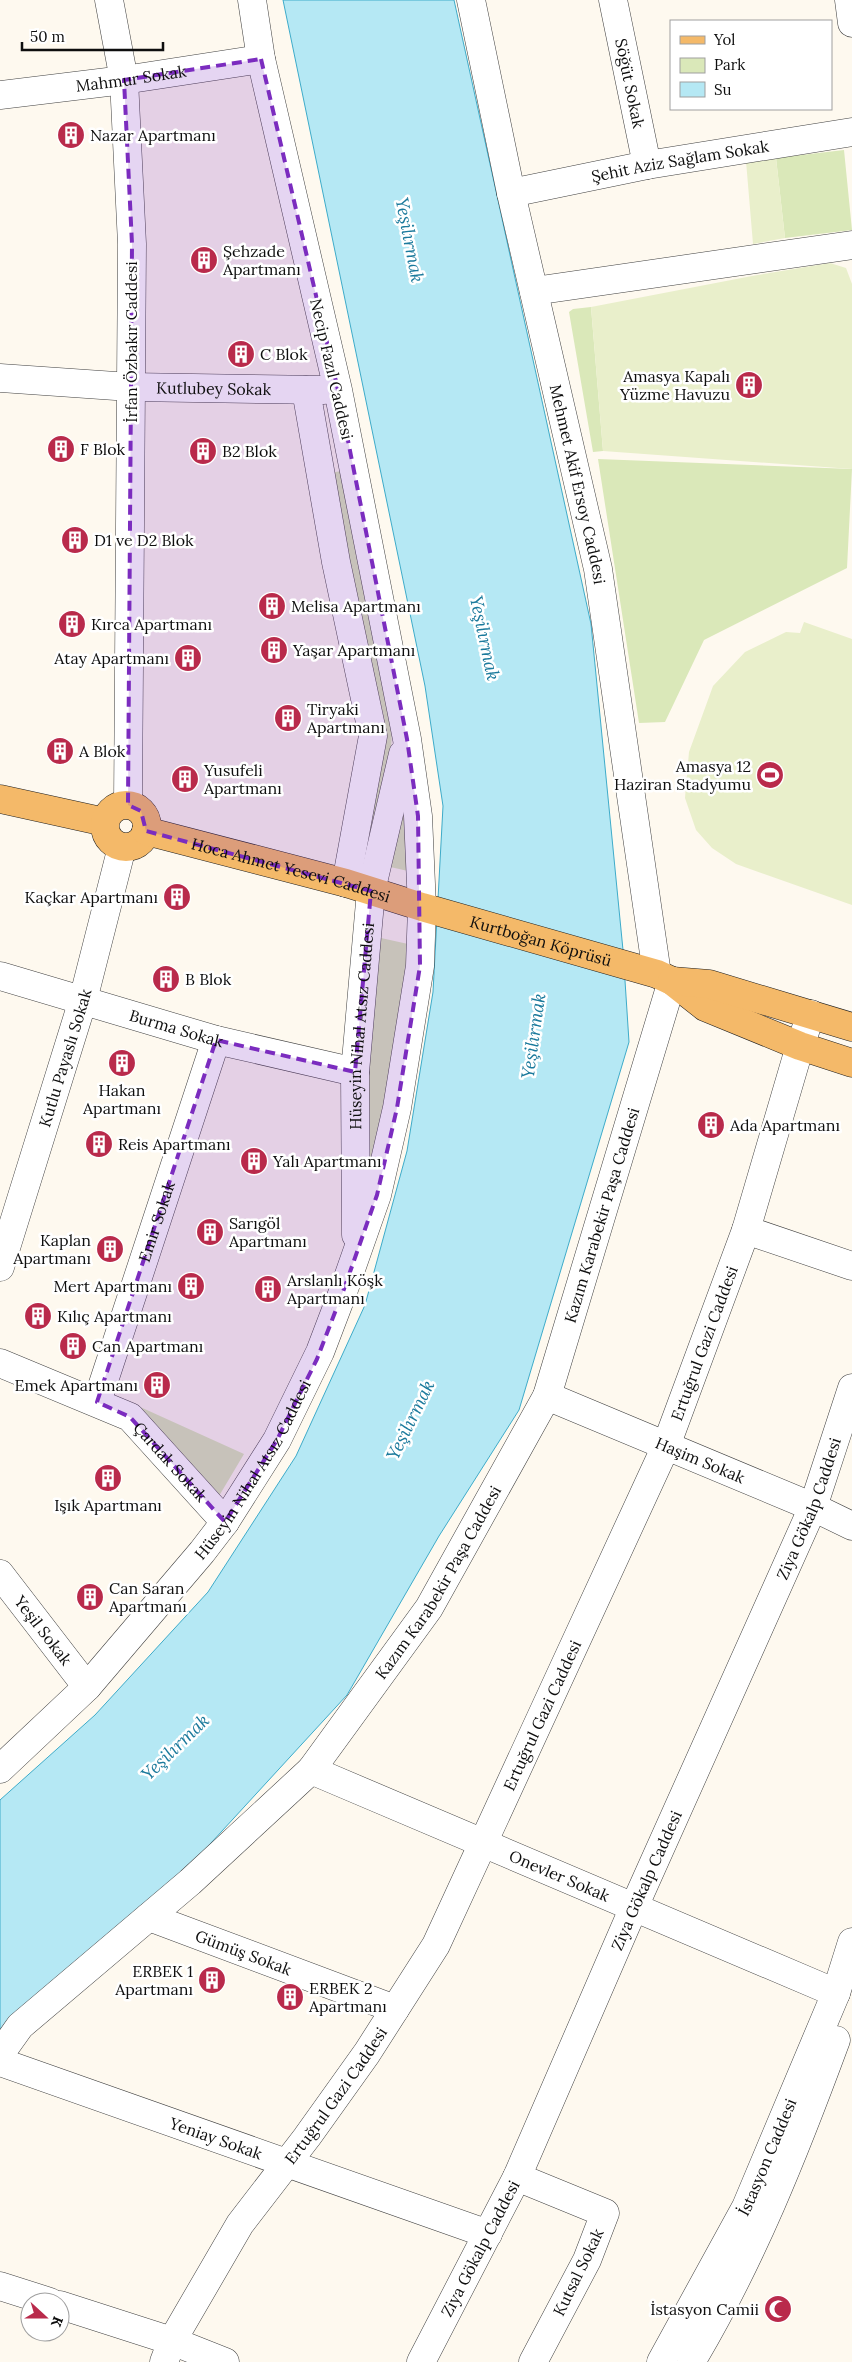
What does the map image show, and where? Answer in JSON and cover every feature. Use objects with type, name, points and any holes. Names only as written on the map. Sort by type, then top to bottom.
[{"type":"main road","points":[[0,799],[105,822]]},
{"type":"main road","points":[[121,805],[128,805],[141,811],[147,824],[146,832],[140,842],[128,847],[122,847],[116,845],[106,835],[105,822],[110,811],[121,805]]},
{"type":"main road","name":"Hoca Ahmet Yesevi Caddesi","points":[[146,832],[358,887],[428,909]]},
{"type":"main road","name":"Kurtboğan Köprüsü","points":[[428,909],[659,976]]},
{"type":"main road","points":[[659,976],[709,984],[852,1027]]},
{"type":"main road","points":[[659,976],[705,1007],[800,1046],[852,1063]]},
{"type":"street","name":"İrfan Özbakır Caddesi","points":[[108,0],[124,80],[132,244],[128,805]]},
{"type":"street","name":"Necip Fazıl Caddesi","points":[[252,0],[261,59],[338,390],[407,739],[428,909]]},
{"type":"street","name":"Mehmet Akif Ersoy Caddesi","points":[[471,0],[510,193],[598,569],[659,976]]},
{"type":"street","name":"Söğüt Sokak","points":[[613,0],[647,165]]},
{"type":"street","points":[[849,0],[852,23]]},
{"type":"street","name":"Mahmur Sokak","points":[[0,95],[124,80],[261,59]]},
{"type":"street","name":"Şehit Aziz Sağlam Sokak","points":[[510,193],[647,165],[852,132]]},
{"type":"street","points":[[534,292],[852,245]]},
{"type":"street","name":"Kutlubey Sokak","points":[[0,378],[130,387],[338,390]]},
{"type":"street","name":"Necip Fazıl Caddesi","points":[[306,390],[336,562],[373,736],[358,887]]},
{"type":"street","name":"Necip Fazıl Caddesi","points":[[358,887],[407,739]]},
{"type":"street","name":"Kutlu Payaslı Sokak","points":[[0,1267],[83,1000],[122,847]]},
{"type":"street","name":"Hüseyin Nihal Atsız Caddesi","points":[[357,1251],[355,1072],[358,887]]},
{"type":"street","name":"Hüseyin Nihal Atsız Caddesi","points":[[0,1769],[87,1687],[202,1552],[225,1522],[277,1440],[309,1375],[344,1289],[377,1196],[397,1108],[428,909]]},
{"type":"street","name":"Burma Sokak","points":[[0,976],[216,1040],[355,1072]]},
{"type":"street","name":"Kazım Karabekir Paşa Caddesi","points":[[0,2054],[20,2026],[149,1917],[311,1770],[429,1608],[547,1396],[659,976]]},
{"type":"street","name":"Ertuğrul Gazi Caddesi","points":[[168,2352],[240,2224],[307,2137],[367,2053],[436,1945],[666,1446],[746,1230],[811,1014]]},
{"type":"street","name":"Emir Sokak","points":[[96,1402],[216,1040]]},
{"type":"street","points":[[746,1230],[852,1266]]},
{"type":"street","name":"Çardak Sokak","points":[[0,1364],[130,1416],[225,1522]]},
{"type":"street","name":"Ziya Gökalp Caddesi","points":[[421,2362],[517,2177],[634,1907],[813,1507],[852,1388]]},
{"type":"street","name":"Haşim Sokak","points":[[547,1396],[813,1507],[852,1526]]},
{"type":"street","name":"Yeşil Sokak","points":[[0,1574],[87,1687]]},
{"type":"street","name":"Onevler Sokak","points":[[311,1770],[634,1907],[844,1992]]},
{"type":"street","name":"Gümüş Sokak","points":[[149,1917],[395,2009]]},
{"type":"street","name":"İstasyon Caddesi","points":[[691,2362],[714,2324],[773,2204],[835,2041],[852,1942]]},
{"type":"street","name":"İstasyon Caddesi","points":[[661,2362],[746,2207],[844,1992]]},
{"type":"street","name":"Yeniay Sokak","points":[[0,2062],[488,2234]]},
{"type":"street","name":"Kutsal Sokak","points":[[517,2177],[605,2213],[586,2260],[533,2362]]},
{"type":"street","points":[[0,2286],[20,2292]]},
{"type":"street","points":[[70,2309],[168,2352],[225,2362]]},
{"type":"highlighted area","points":[[261,59],[338,390],[407,739],[418,816],[420,966],[397,1108],[377,1195],[317,1359],[277,1440],[225,1522],[130,1417],[97,1402],[216,1040],[355,1072],[371,891],[146,831],[141,811],[128,805],[132,244],[124,80]]},
{"type":"green space","points":[[844,150],[852,230],[785,238],[776,158]]},
{"type":"green space","points":[[776,158],[785,238],[753,244],[746,161]]},
{"type":"green space","points":[[830,263],[846,268],[852,284],[852,469],[603,451],[591,307]]},
{"type":"green space","points":[[591,307],[603,451],[593,452],[569,312],[573,309]]},
{"type":"green space","points":[[598,459],[852,469],[847,568],[704,640],[665,722],[639,723]]},
{"type":"green space","points":[[343,471],[393,715],[391,749],[371,862],[358,858],[384,726],[383,714],[327,473]]},
{"type":"green space","name":"Amasya 12 Haziran Stadyumu","points":[[804,622],[852,639],[852,905],[736,864],[712,848],[696,830],[685,798],[689,752],[713,686],[745,652],[786,632],[800,633]]},
{"type":"green space","points":[[403,792],[408,871],[386,866]]},
{"type":"green space","points":[[372,936],[408,944],[402,1004],[368,1189],[367,1056]]},
{"type":"green space","points":[[138,1406],[244,1454],[219,1496],[214,1498]]},
{"type":"water","name":"Yeşilırmak","points":[[283,0],[454,0],[591,624],[623,950],[629,1042],[519,1410],[439,1536],[347,1695],[188,1868],[0,2035],[0,1800],[95,1715],[208,1592],[296,1456],[365,1305],[407,1151],[433,992],[443,806],[425,686]]},
{"type":"place","name":"Nazar Apartmanı","points":[[71,135]]},
{"type":"place","name":"Şehzade Apartmanı","points":[[204,260]]},
{"type":"place","name":"C Blok","points":[[241,354]]},
{"type":"place","name":"Amasya Kapalı Yüzme Havuzu","points":[[749,385]]},
{"type":"place","name":"F Blok","points":[[61,449]]},
{"type":"place","name":"B2 Blok","points":[[203,451]]},
{"type":"place","name":"D1 ve D2 Blok","points":[[75,540]]},
{"type":"place","name":"Melisa Apartmanı","points":[[272,606]]},
{"type":"place","name":"Kırca Apartmanı","points":[[72,624]]},
{"type":"place","name":"Yaşar Apartmanı","points":[[274,650]]},
{"type":"place","name":"Atay Apartmanı","points":[[188,658]]},
{"type":"place","name":"Tiryaki Apartmanı","points":[[288,718]]},
{"type":"place","name":"A Blok","points":[[60,751]]},
{"type":"place","name":"Amasya 12 Haziran Stadyumu","points":[[770,775]]},
{"type":"place","name":"Yusufeli Apartmanı","points":[[185,779]]},
{"type":"place","name":"Kaçkar Apartmanı","points":[[177,897]]},
{"type":"place","name":"B Blok","points":[[166,979]]},
{"type":"place","name":"Hakan Apartmanı","points":[[122,1063]]},
{"type":"place","name":"Ada Apartmanı","points":[[711,1125]]},
{"type":"place","name":"Reis Apartmanı","points":[[99,1144]]},
{"type":"place","name":"Yalı Apartmanı","points":[[254,1161]]},
{"type":"place","name":"Sarıgöl Apartmanı","points":[[210,1232]]},
{"type":"place","name":"Kaplan Apartmanı","points":[[110,1249]]},
{"type":"place","name":"Mert Apartmanı","points":[[191,1286]]},
{"type":"place","name":"Arslanlı Köşk Apartmanı","points":[[268,1289]]},
{"type":"place","name":"Kılıç Apartmanı","points":[[38,1316]]},
{"type":"place","name":"Can Apartmanı","points":[[73,1346]]},
{"type":"place","name":"Emek Apartmanı","points":[[157,1385]]},
{"type":"place","name":"Işık Apartmanı","points":[[108,1478]]},
{"type":"place","name":"Can Saran Apartmanı","points":[[90,1597]]},
{"type":"place","name":"ERBEK 1 Apartmanı","points":[[212,1980]]},
{"type":"place","name":"ERBEK 2 Apartmanı","points":[[290,1997]]},
{"type":"place","name":"İstasyon Camii","points":[[778,2309]]}]
